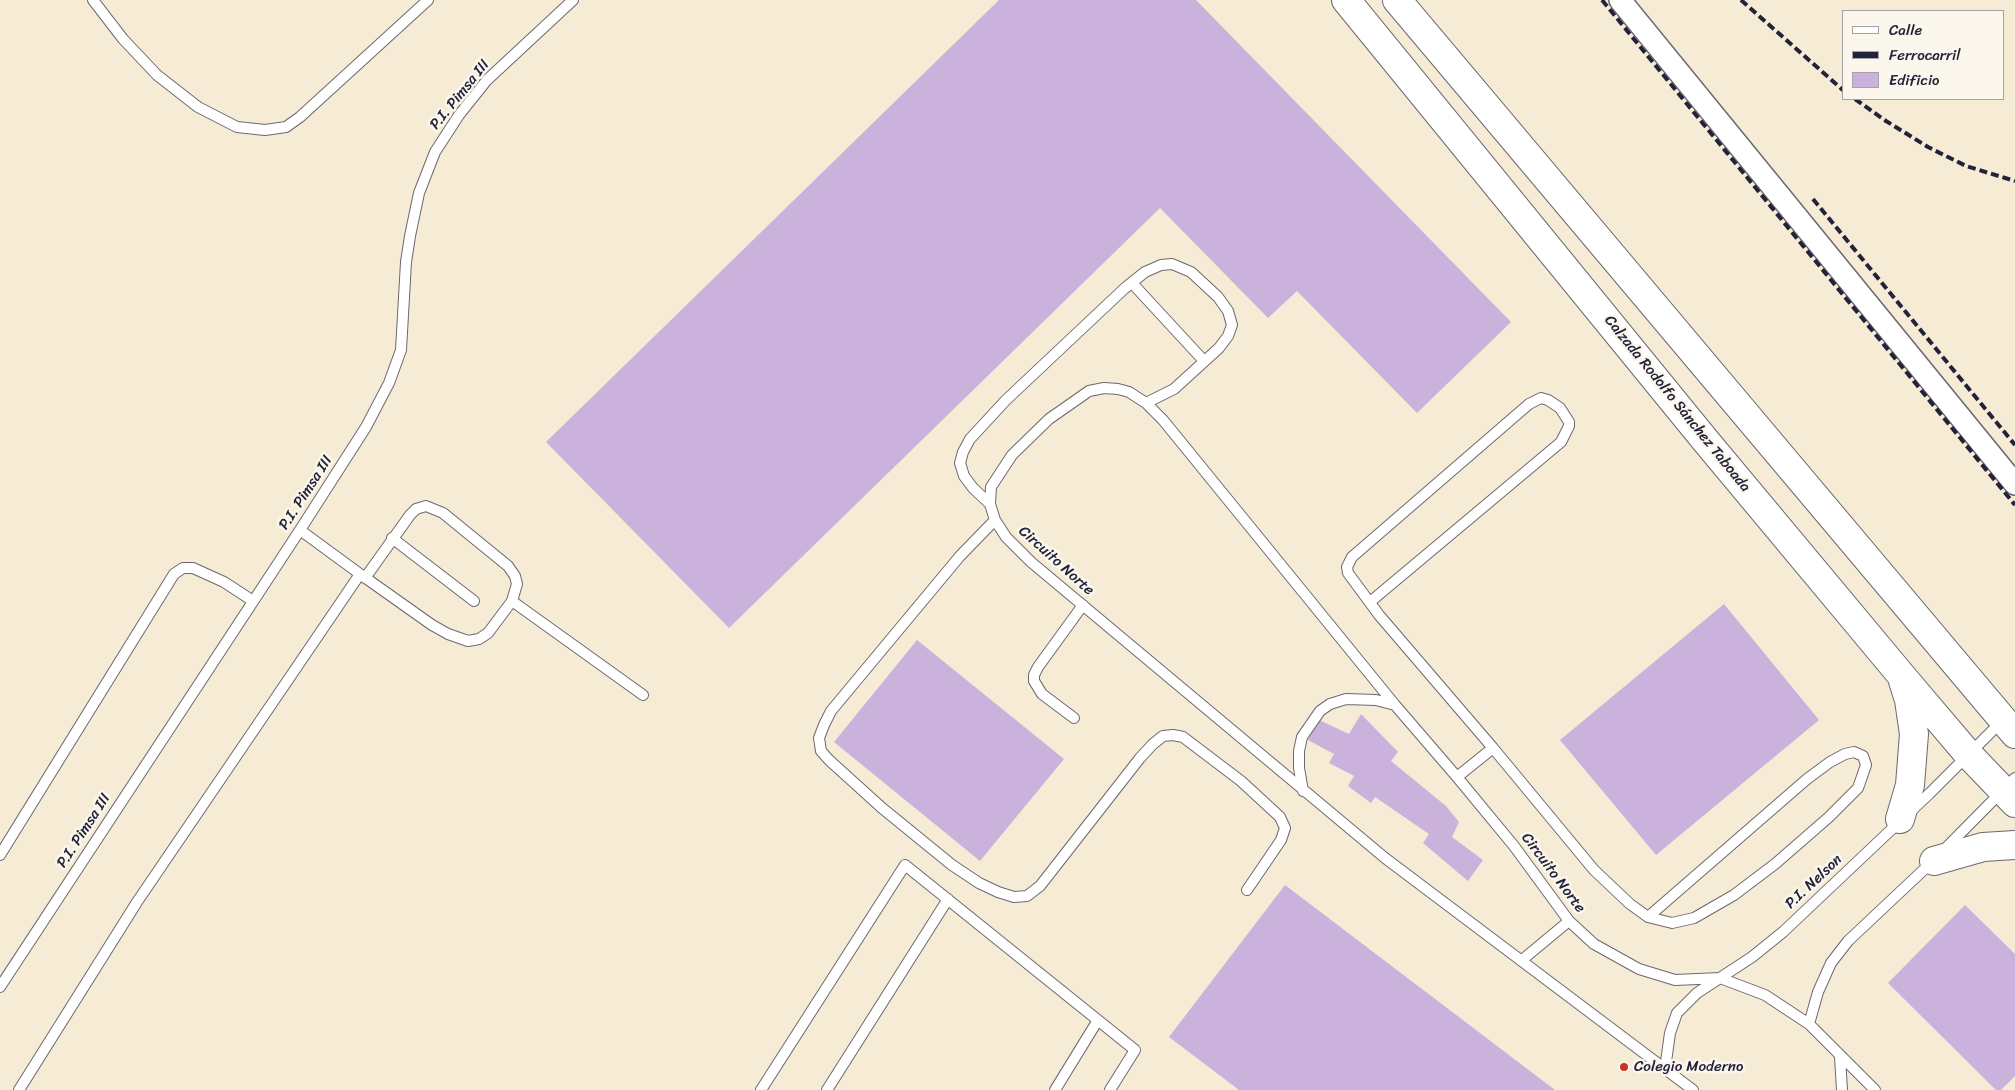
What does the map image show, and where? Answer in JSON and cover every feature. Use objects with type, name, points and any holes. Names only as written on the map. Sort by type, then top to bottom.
[{"type":"main road","name":"Calzada Rodolfo Sánchez Taboada","points":[[1346,0],[1705,440],[1900,675],[1968,754],[2011,790]]},
{"type":"main road","points":[[1397,0],[2009,727]]},
{"type":"main road","points":[[1900,675],[1909,700],[1914,734],[1910,786],[1900,819]]},
{"type":"main road","points":[[1934,861],[1983,847],[2015,845]]},
{"type":"street","points":[[1620,0],[2015,484]]},
{"type":"lane","points":[[93,0],[123,39],[158,75],[198,106],[238,127],[264,130],[286,127],[300,117],[428,0]]},
{"type":"lane","name":"P.I. Pimsa III","points":[[0,987],[300,530],[366,426],[389,382],[401,350],[406,262],[410,236],[419,193],[435,152],[487,80],[573,0]]},
{"type":"lane","points":[[990,504],[972,488],[964,476],[960,463],[970,439],[1013,394],[1095,315],[1145,272],[1161,265],[1172,264],[1191,272],[1218,297],[1228,312],[1232,326],[1228,336],[1174,389],[1146,403]]},
{"type":"lane","points":[[1132,283],[1204,361]]},
{"type":"lane","name":"Circuito Norte","points":[[1693,1090],[1385,858],[1031,562],[1006,537],[995,520],[990,504],[991,487],[1012,455],[1048,419],[1089,391],[1104,388],[1118,389],[1129,392],[1146,403],[1163,420],[1395,705],[1457,776],[1514,846],[1569,921],[1594,944],[1639,970],[1675,980],[1720,978],[1765,995],[1809,1024],[1875,1090]]},
{"type":"lane","points":[[1370,602],[1561,442],[1569,422],[1560,408],[1541,398],[1529,404],[1352,557],[1348,562],[1348,573],[1370,602],[1594,870],[1630,904],[1648,917],[1672,922],[1694,918],[1734,895],[1774,864],[1849,799],[1858,788],[1864,776],[1866,765],[1862,756],[1854,752],[1845,754],[1830,762],[1807,779],[1648,917]]},
{"type":"lane","points":[[19,1090],[137,902],[362,576],[416,509],[421,506],[434,508],[460,526],[508,566],[515,576],[517,584],[512,601],[488,633],[479,639],[468,641],[448,634],[432,625],[362,576],[300,530]]},
{"type":"lane","points":[[995,520],[949,569],[831,711],[819,738],[821,751],[876,802],[952,865],[979,883],[1014,897],[1027,896],[1040,886],[1153,744],[1163,736],[1183,737],[1241,781],[1280,817],[1285,828],[1280,840],[1247,890]]},
{"type":"lane","points":[[392,538],[474,601]]},
{"type":"lane","points":[[0,855],[174,574],[183,568],[194,568],[224,582],[253,601]]},
{"type":"lane","points":[[512,601],[643,695]]},
{"type":"lane","points":[[1074,718],[1042,694],[1034,681],[1034,675],[1083,605]]},
{"type":"lane","points":[[1304,791],[1298,768],[1299,751],[1302,737],[1320,711],[1330,704],[1346,699],[1376,700],[1395,705]]},
{"type":"lane","name":"P.I. Nelson","points":[[1665,1069],[1670,1033],[1677,1013],[1696,993],[1752,957],[1783,932],[1900,819],[1930,794],[1968,754],[2009,727]]},
{"type":"lane","points":[[1457,776],[1493,748]]},
{"type":"lane","points":[[1809,1024],[1818,992],[1831,964],[1848,941],[2011,790]]},
{"type":"lane","points":[[761,1090],[906,865],[1135,1050],[1110,1090]]},
{"type":"lane","points":[[826,1090],[948,899]]},
{"type":"lane","points":[[1522,960],[1569,921]]},
{"type":"lane","points":[[1055,1090],[1098,1020]]},
{"type":"lane","points":[[1840,1057],[1842,1090]]},
{"type":"building","points":[[999,0],[1196,0],[1511,322],[1417,413],[1297,291],[1268,318],[1160,208],[729,628],[546,442]]},
{"type":"building","points":[[1724,604],[1819,720],[1656,855],[1560,740]]},
{"type":"building","points":[[917,640],[1064,759],[980,861],[834,742]]},
{"type":"building","points":[[1361,714],[1398,752],[1391,761],[1446,806],[1459,822],[1452,837],[1483,860],[1468,881],[1423,843],[1429,834],[1375,797],[1371,803],[1348,786],[1354,776],[1329,763],[1334,754],[1308,740],[1319,720],[1349,734]]},
{"type":"building","points":[[1285,885],[1555,1090],[1239,1090],[1169,1037]]},
{"type":"building","points":[[1965,905],[2015,954],[2015,1076],[2001,1090],[1996,1090],[1888,983]]},
{"type":"railway","points":[[1602,0],[2015,505]]},
{"type":"railway","points":[[1741,0],[1842,89]]},
{"type":"railway","points":[[1856,100],[1928,147],[1966,166],[2015,181]]},
{"type":"railway","points":[[1813,199],[2015,445]]},
{"type":"place","name":"Colegio Moderno","points":[[1624,1067]]}]
